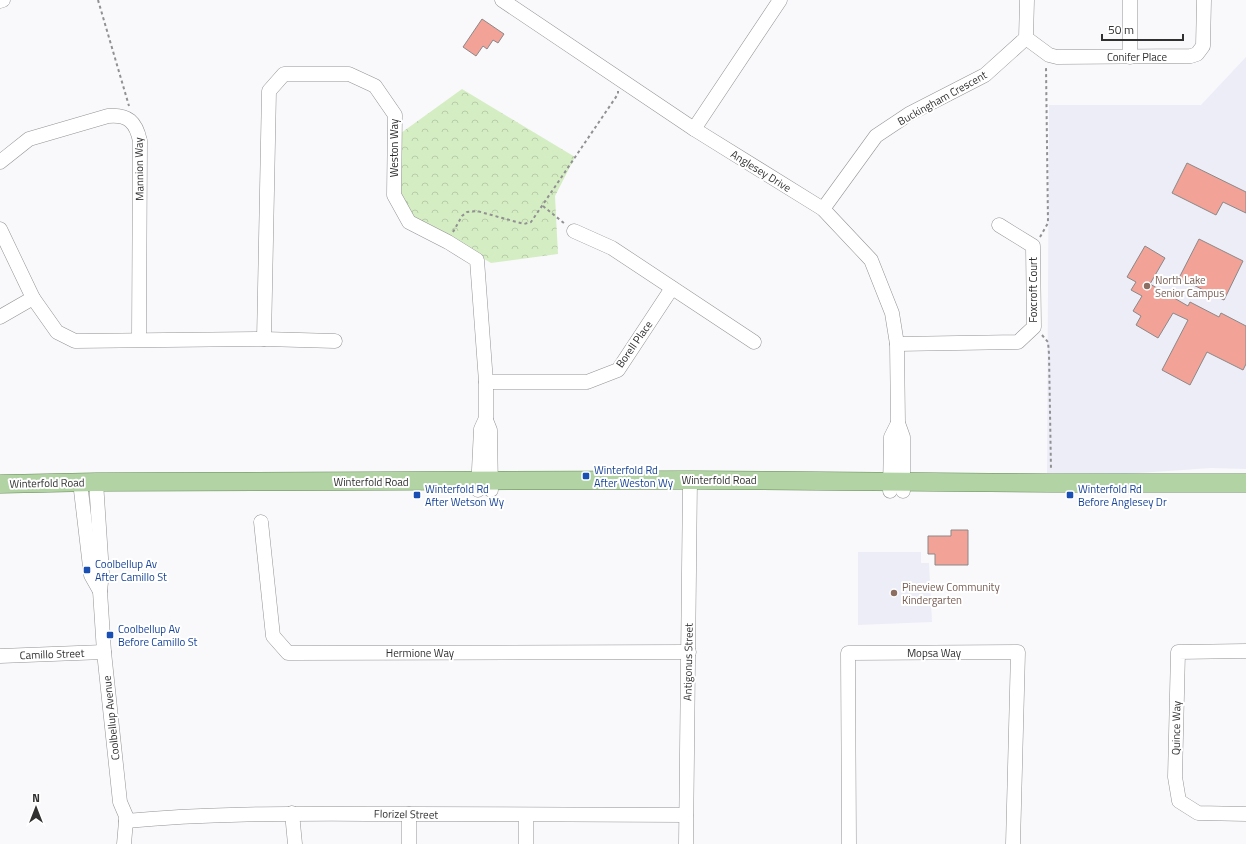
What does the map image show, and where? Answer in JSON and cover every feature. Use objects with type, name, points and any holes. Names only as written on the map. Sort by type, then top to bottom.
[{"type":"main road","name":"Winterfold Road","points":[[897,486],[1051,483],[1246,483]]},
{"type":"main road","name":"Winterfold Road","points":[[0,484],[88,487],[691,485],[897,486],[1246,492]]},
{"type":"main road","name":"Winterfold Road","points":[[0,493],[88,487]]},
{"type":"street","points":[[694,129],[780,0]]},
{"type":"street","points":[[1026,38],[1027,0]]},
{"type":"street","points":[[1130,0],[1130,57]]},
{"type":"street","name":"Conifer Place","points":[[1026,38],[1045,52],[1057,56],[1182,57],[1197,54],[1201,50],[1204,40],[1204,0]]},
{"type":"street","name":"Anglesey Drive","points":[[508,1],[694,129],[823,209],[871,260],[892,313],[897,344],[898,423],[891,437],[897,486]]},
{"type":"street","name":"Buckingham Crescent","points":[[823,209],[876,136],[909,114],[985,76],[1026,38]]},
{"type":"street","name":"Weston Way","points":[[264,339],[269,91],[284,74],[349,74],[375,86],[395,115],[394,195],[409,222],[448,242],[477,260],[486,382],[486,418],[481,429],[485,486]]},
{"type":"street","points":[[0,162],[29,139],[108,116],[118,115],[126,118]]},
{"type":"street","name":"Mannion Way","points":[[126,118],[138,131],[140,141],[139,339]]},
{"type":"street","name":"Foxcroft Court","points":[[897,344],[1018,342],[1034,327],[1033,247],[999,225]]},
{"type":"street","points":[[0,229],[33,298],[57,332],[75,341],[139,339],[264,339],[335,341]]},
{"type":"street","points":[[574,231],[612,248],[754,342]]},
{"type":"street","name":"Borell Place","points":[[486,382],[587,382],[618,370],[672,288]]},
{"type":"street","points":[[0,317],[33,298]]},
{"type":"street","name":"Antigonus Street","points":[[686,844],[691,485]]},
{"type":"street","name":"Coolbellup Avenue","points":[[88,487],[102,573],[100,591],[104,652],[120,802],[126,816],[124,844]]},
{"type":"street","name":"Hermione Way","points":[[261,522],[273,636],[288,653],[689,652]]},
{"type":"street","name":"Quince Way","points":[[1246,651],[1178,652],[1175,777],[1179,801],[1198,813],[1246,814]]},
{"type":"street","name":"Camillo Street","points":[[0,656],[104,652]]},
{"type":"street","name":"Mopsa Way","points":[[849,844],[848,653],[1018,652],[1013,844]]},
{"type":"street","points":[[292,813],[295,844]]},
{"type":"street","name":"Florizel Street","points":[[126,821],[219,815],[292,813],[686,815]]},
{"type":"street","points":[[409,814],[409,844]]},
{"type":"street","points":[[526,815],[526,844]]},
{"type":"path","points":[[98,0],[129,104],[126,118]]},
{"type":"path","points":[[1033,247],[1048,223],[1046,66]]},
{"type":"path","points":[[448,242],[462,216],[467,212],[476,211],[524,224],[532,222],[593,129],[618,94],[618,89],[623,81]]},
{"type":"path","points":[[543,206],[574,231]]},
{"type":"path","points":[[1034,327],[1048,342],[1051,483]]},
{"type":"shaded area","name":"North Lake Senior Campus","points":[[1246,57],[1246,469],[1211,468],[1125,474],[1047,473],[1049,105],[1201,105]]},
{"type":"shaded area","name":"Pineview Community Kindergarten","points":[[858,552],[921,552],[921,563],[929,563],[932,622],[858,625]]},
{"type":"green space","points":[[462,89],[575,157],[555,196],[558,254],[491,263],[414,217],[401,195],[401,133]]},
{"type":"building","points":[[482,19],[504,34],[498,43],[493,40],[487,49],[483,46],[476,56],[463,47]]},
{"type":"building","points":[[1187,163],[1246,192],[1246,213],[1223,202],[1216,215],[1172,193]]},
{"type":"building","points":[[1199,239],[1243,261],[1224,300],[1179,278]]},
{"type":"building","points":[[1145,246],[1165,258],[1150,284],[1188,306],[1190,302],[1219,317],[1221,313],[1246,326],[1246,364],[1243,370],[1207,352],[1190,385],[1162,370],[1188,320],[1173,313],[1158,338],[1136,325],[1141,316],[1133,311],[1142,296],[1131,290],[1136,282],[1127,277]]},
{"type":"building","points":[[951,530],[968,530],[968,565],[935,565],[935,554],[928,554],[928,536],[951,536]]},
{"type":"place","name":"North Lake Senior Campus","points":[[1147,286]]},
{"type":"place","name":"Winterfold Rd After Weston Wy","points":[[586,476]]},
{"type":"place","name":"Winterfold Rd After Wetson Wy","points":[[417,495]]},
{"type":"place","name":"Winterfold Rd Before Anglesey Dr","points":[[1070,495]]},
{"type":"place","name":"Coolbellup Av After Camillo St","points":[[87,570]]},
{"type":"place","name":"Pineview Community Kindergarten","points":[[894,593]]},
{"type":"place","name":"Coolbellup Av Before Camillo St","points":[[110,635]]}]
